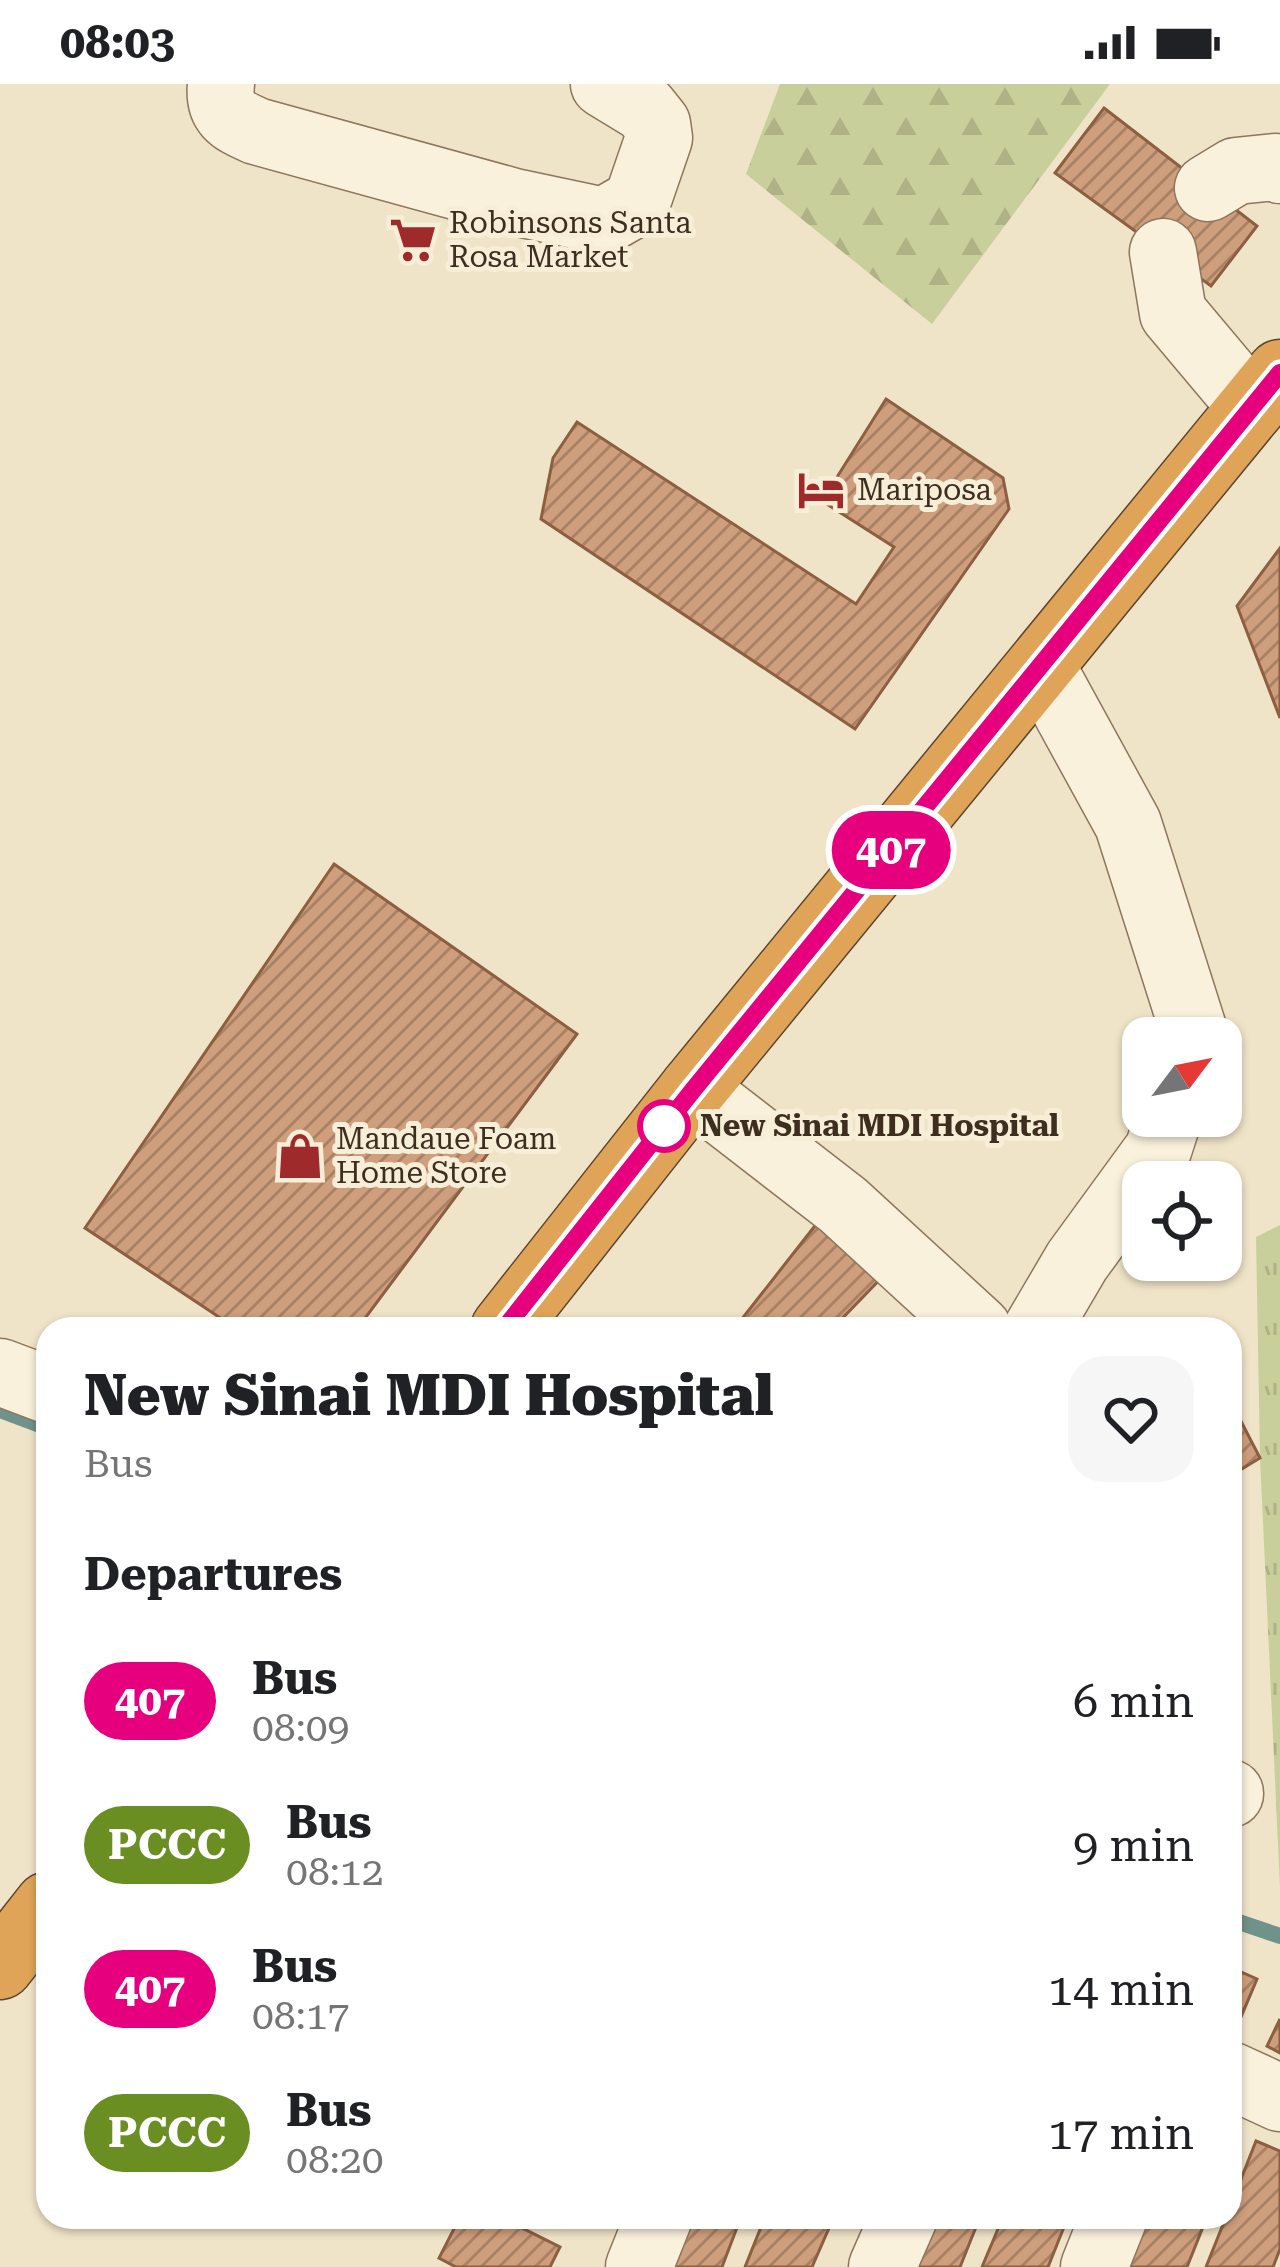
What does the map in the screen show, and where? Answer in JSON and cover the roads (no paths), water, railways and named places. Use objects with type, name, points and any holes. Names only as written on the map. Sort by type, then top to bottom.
[{"type":"highway","points":[[513,1317],[693,1090],[1266,390]]},
{"type":"highway","points":[[0,1966],[36,1920]]},
{"type":"street","points":[[220,84],[219,100],[228,119],[256,131],[514,202],[604,221],[637,202],[659,138],[657,124],[645,109],[604,84]]},
{"type":"street","points":[[1208,188],[1236,171],[1278,166]]},
{"type":"street","points":[[1163,252],[1172,313],[1266,390]]},
{"type":"street","points":[[1042,667],[1128,824],[1189,1017]]},
{"type":"street","points":[[693,1090],[843,1205],[965,1317]]},
{"type":"street","points":[[1044,1317],[1077,1262],[1158,1150],[1162,1137]]},
{"type":"street","points":[[0,1372],[36,1386]]},
{"type":"street","points":[[1242,2081],[1280,2098]]},
{"type":"street","points":[[639,2267],[654,2229]]},
{"type":"street","points":[[882,2267],[899,2229]]},
{"type":"street","points":[[1094,2267],[1109,2229]]},
{"type":"waterway","points":[[0,1410],[36,1424]]},
{"type":"waterway","points":[[1242,1923],[1280,1936]]},
{"type":"place","name":"Robinsons Santa Rosa Market","points":[[413,240]]},
{"type":"place","name":"Mariposa","points":[[821,490]]},
{"type":"place","name":"New Sinai MDI Hospital","points":[[664,1126]]},
{"type":"place","name":"Mandaue Foam Home Store","points":[[300,1156]]}]
